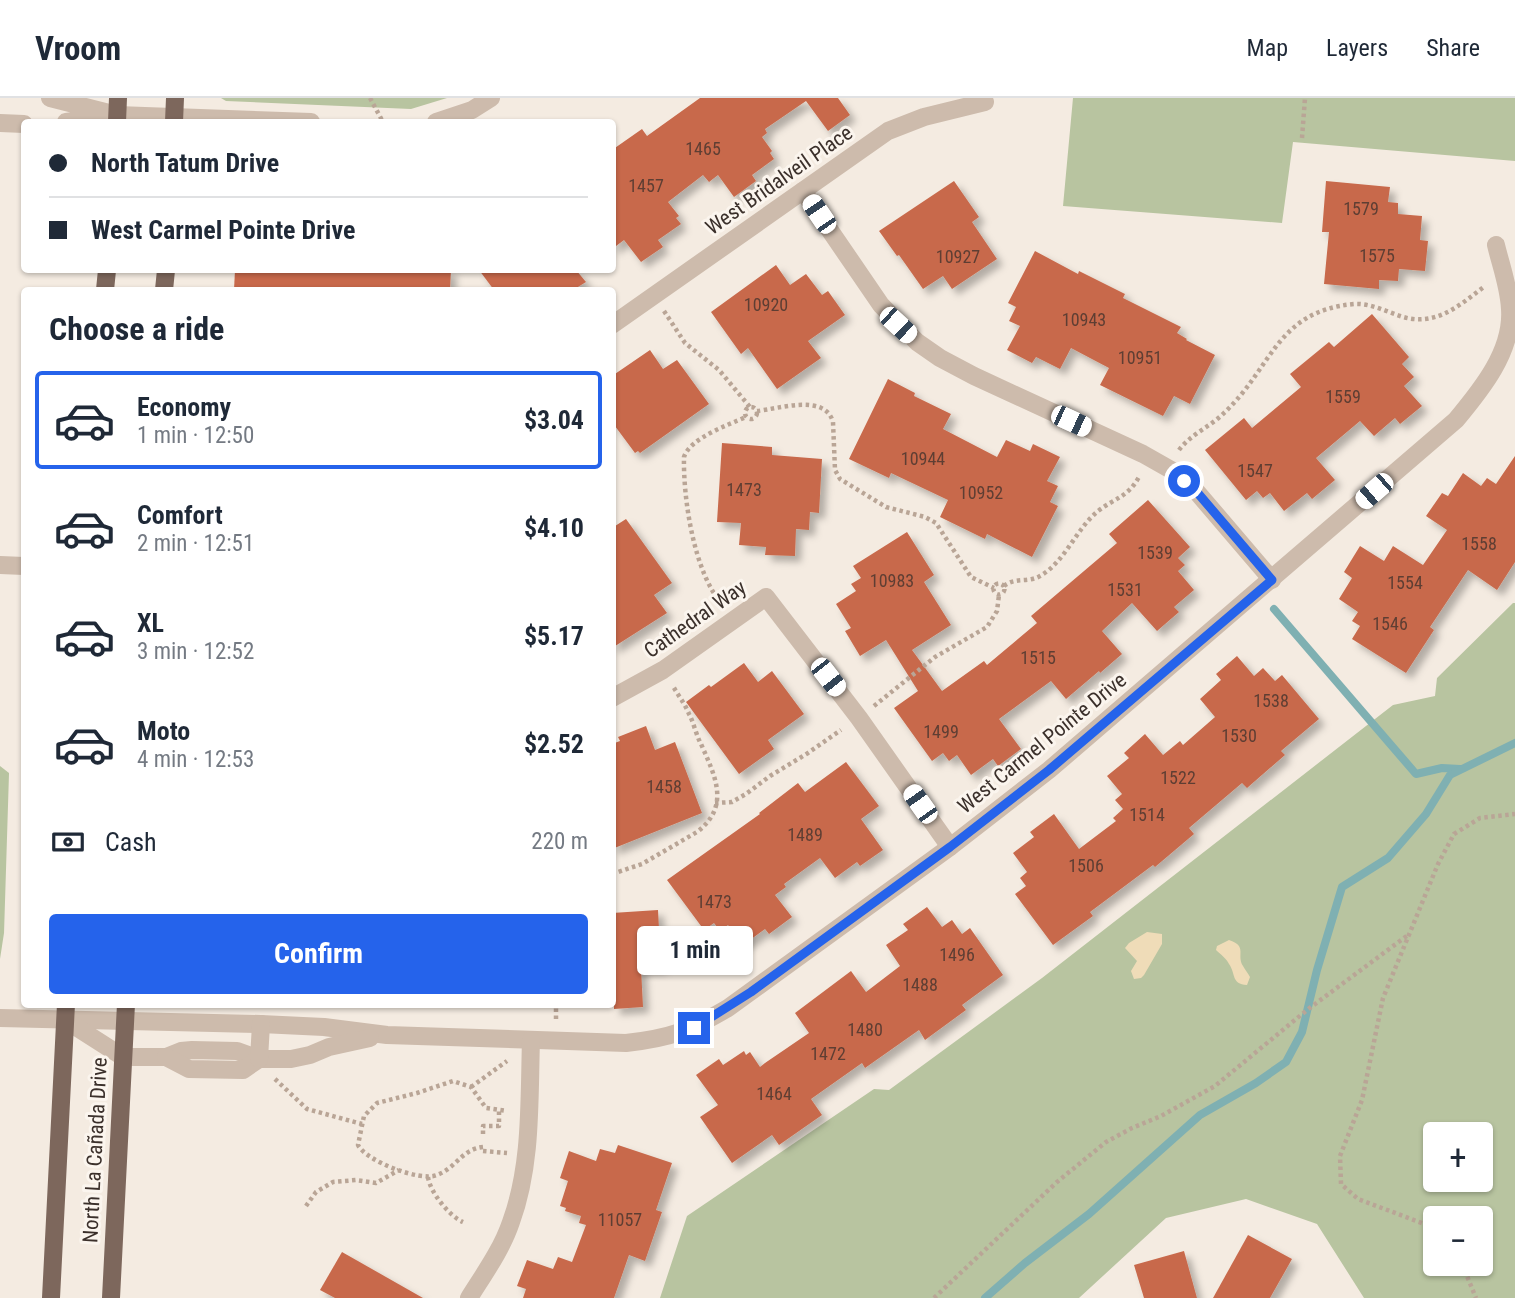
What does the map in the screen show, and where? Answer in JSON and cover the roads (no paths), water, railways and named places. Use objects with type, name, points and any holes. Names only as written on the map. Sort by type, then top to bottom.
[{"type":"main road","points":[[174,119],[175,98]]},
{"type":"main road","name":"North La Cañada Drive","points":[[51,1298],[66,1012]]},
{"type":"main road","name":"North La Cañada Drive","points":[[111,1298],[125,1013]]},
{"type":"street","points":[[50,98],[167,119]]},
{"type":"street","points":[[445,119],[472,110],[491,98]]},
{"type":"street","name":"West Bridalveil Place","points":[[616,322],[888,131],[924,117],[985,102]]},
{"type":"street","points":[[81,119],[117,112]]},
{"type":"street","points":[[0,123],[21,124]]},
{"type":"street","points":[[803,191],[881,305],[917,342],[974,376],[1167,467],[1196,491],[1272,580]]},
{"type":"street","name":"West Carmel Pointe Drive","points":[[0,1018],[66,1012],[125,1013],[324,1027],[387,1035],[626,1043],[662,1039],[694,1028],[728,1008],[950,847],[1049,770],[1456,420],[1478,394],[1498,360],[1508,334],[1510,312],[1496,245]]},
{"type":"street","points":[[0,565],[21,566]]},
{"type":"street","name":"Cathedral Way","points":[[616,696],[663,670],[766,597],[859,718],[950,847]]},
{"type":"street","points":[[66,1012],[123,1057]]},
{"type":"street","points":[[259,1059],[261,1024]]},
{"type":"street","name":"West Carmel Pointe Drive","points":[[123,1057],[166,1057],[192,1050],[237,1051],[259,1059],[298,1058],[329,1047],[387,1035]]},
{"type":"street","points":[[469,1298],[511,1225],[522,1186],[528,1140],[531,1040]]},
{"type":"waterway","points":[[1274,609],[1416,774],[1442,768],[1460,769]]},
{"type":"waterway","points":[[985,1298],[1089,1214],[1200,1115],[1256,1083],[1286,1062],[1302,1032],[1342,887],[1388,858],[1426,814],[1450,775],[1515,743]]}]
